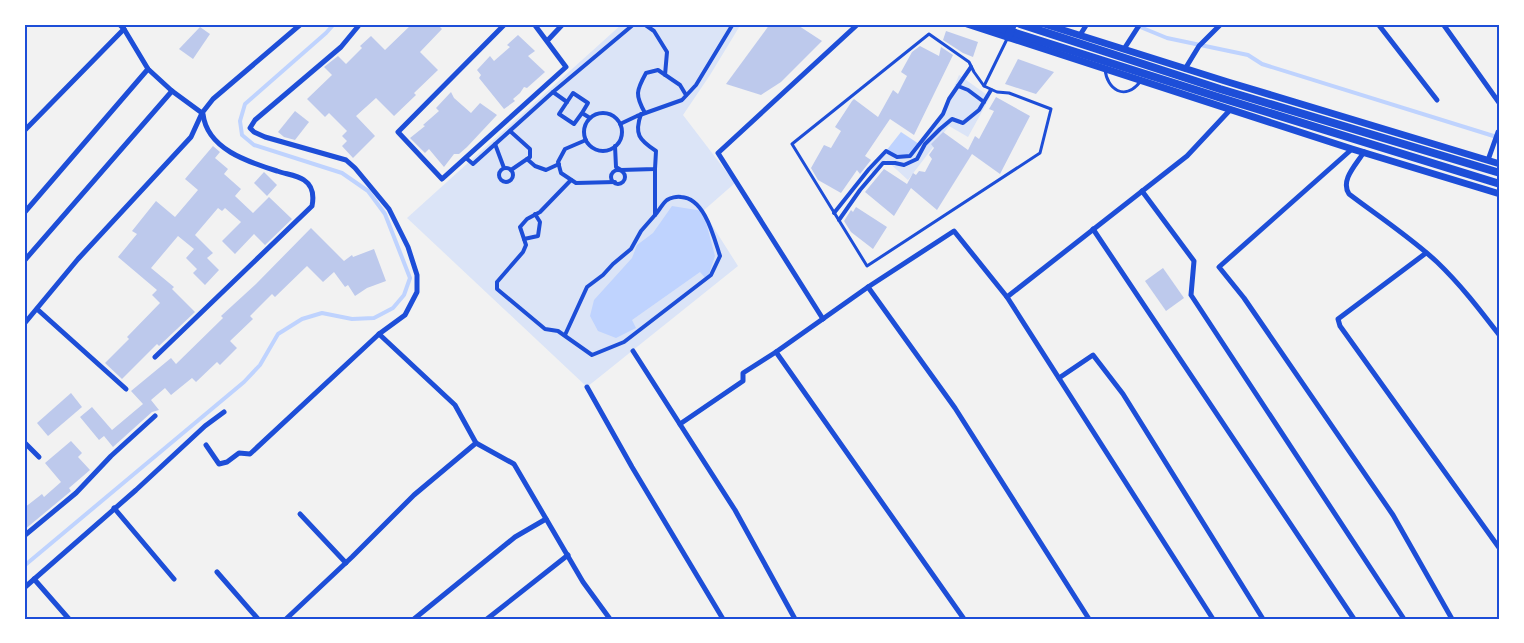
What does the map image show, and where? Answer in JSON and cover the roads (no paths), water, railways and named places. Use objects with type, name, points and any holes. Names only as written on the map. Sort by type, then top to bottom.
[{"type":"main road","points":[[987,24],[1218,98],[1500,184]]},
{"type":"main road","points":[[1008,37],[1013,24]]},
{"type":"main road","points":[[1020,24],[1211,86],[1500,173]]},
{"type":"street","points":[[24,324],[78,259],[191,136],[202,113],[213,99],[301,24]]},
{"type":"street","points":[[206,446],[219,464],[227,462],[239,453],[250,454],[379,334],[405,315],[417,292],[417,275],[408,247],[389,209],[355,168],[346,160],[265,137],[250,128],[255,120],[340,47],[360,24]]},
{"type":"street","points":[[505,24],[398,132],[442,179],[566,67],[534,24]]},
{"type":"street","points":[[548,40],[563,24]]},
{"type":"street","points":[[466,158],[473,164],[553,92],[634,24]]},
{"type":"street","points":[[644,24],[654,31],[667,52],[665,75]]},
{"type":"street","points":[[620,124],[682,100],[696,85],[733,24]]},
{"type":"street","points":[[823,319],[718,153],[858,24]]},
{"type":"street","points":[[967,24],[1352,149],[1500,194]]},
{"type":"street","points":[[1044,24],[1500,164]]},
{"type":"street","points":[[1080,35],[1087,24]]},
{"type":"street","points":[[1124,49],[1140,24]]},
{"type":"street","points":[[1185,69],[1199,46],[1221,24]]},
{"type":"street","points":[[1378,24],[1437,100]]},
{"type":"street","points":[[1443,24],[1500,104]]},
{"type":"street","points":[[24,131],[122,26],[148,69],[172,91],[202,113],[206,129],[224,149],[256,165],[305,180],[313,191],[312,206],[155,357]]},
{"type":"street","points":[[834,213],[868,169],[886,152],[897,157],[910,156],[943,114],[949,99],[972,67]]},
{"type":"street","points":[[24,213],[148,69]]},
{"type":"street","points":[[655,215],[656,151],[646,145],[638,135],[637,125],[643,114],[638,87],[646,73],[658,70],[680,85],[687,95]]},
{"type":"street","points":[[958,86],[968,90],[984,102]]},
{"type":"street","points":[[839,220],[883,163],[904,165],[917,159],[926,144],[952,119],[963,123],[979,110],[991,90]]},
{"type":"street","points":[[24,261],[172,91]]},
{"type":"street","points":[[553,92],[567,102]]},
{"type":"street","points":[[573,93],[588,103],[582,113],[574,124],[559,114],[573,93]]},
{"type":"street","points":[[1007,297],[1187,156],[1230,110]]},
{"type":"street","points":[[582,113],[590,118]]},
{"type":"street","points":[[606,113],[617,119],[621,136],[610,150],[592,148],[586,140],[585,125],[590,118],[606,113]]},
{"type":"street","points":[[510,131],[530,149],[530,157],[511,170]]},
{"type":"street","points":[[1488,160],[1500,131]]},
{"type":"street","points":[[586,140],[565,149],[558,162],[561,173],[576,183],[621,183],[625,174],[616,167]]},
{"type":"street","points":[[495,144],[504,168]]},
{"type":"street","points":[[615,146],[616,167],[612,177],[615,183]]},
{"type":"street","points":[[1352,149],[1219,267],[1244,298],[1393,515],[1452,619]]},
{"type":"street","points":[[1364,152],[1346,180],[1346,191],[1436,261],[1469,296],[1500,336]]},
{"type":"street","points":[[527,159],[535,166],[546,170],[559,164]]},
{"type":"street","points":[[504,168],[499,175],[504,182],[512,178],[511,170]]},
{"type":"street","points":[[504,168],[511,170]]},
{"type":"street","points":[[613,172],[617,170],[655,170]]},
{"type":"street","points":[[565,336],[587,287],[631,249],[641,231],[667,200],[678,196],[694,201],[710,225],[720,256],[711,275],[624,342],[592,356],[558,331],[545,329],[497,289],[497,282],[523,252],[526,245],[520,227],[527,219],[540,212],[571,180]]},
{"type":"street","points":[[1142,191],[1194,261],[1191,295],[1404,619]]},
{"type":"street","points":[[524,239],[538,236],[540,222],[535,214]]},
{"type":"street","points":[[1093,229],[1354,619]]},
{"type":"street","points":[[680,424],[743,381],[743,373],[954,231],[1007,297],[1213,619]]},
{"type":"street","points":[[1426,253],[1338,319],[1340,326],[1500,549]]},
{"type":"street","points":[[868,288],[955,408],[1089,619]]},
{"type":"street","points":[[37,309],[126,389]]},
{"type":"street","points":[[379,334],[455,405],[476,443],[514,464],[583,582],[610,619]]},
{"type":"street","points":[[633,351],[735,510],[795,619]]},
{"type":"street","points":[[776,352],[964,619]]},
{"type":"street","points":[[1059,378],[1093,355],[1123,394],[1263,619]]},
{"type":"street","points":[[587,387],[723,619]]},
{"type":"street","points":[[24,588],[205,426],[224,412]]},
{"type":"street","points":[[24,536],[76,493],[111,456],[155,416]]},
{"type":"street","points":[[24,442],[39,457]]},
{"type":"street","points":[[286,619],[414,495],[476,443]]},
{"type":"street","points":[[114,508],[174,579]]},
{"type":"street","points":[[300,514],[345,563]]},
{"type":"street","points":[[414,619],[515,537],[546,519]]},
{"type":"street","points":[[487,619],[568,555]]},
{"type":"street","points":[[217,572],[258,619]]},
{"type":"street","points":[[34,579],[69,619]]},
{"type":"lane","points":[[929,34],[969,63],[984,86],[997,93],[1009,93],[1051,109],[1041,153],[867,266],[792,144],[929,34]]},
{"type":"lane","points":[[984,86],[1008,37]]},
{"type":"lane","points":[[1106,69],[1110,86],[1117,90],[1130,91],[1141,80]]},
{"type":"water","points":[[901,132],[919,144],[910,156],[897,157],[886,151]]},
{"type":"water","points":[[672,206],[703,211],[715,256],[707,280],[700,272],[632,320],[636,328],[616,338],[598,331],[590,316],[594,300],[632,258],[637,245],[653,233]]},
{"type":"waterway","points":[[24,566],[244,382],[260,365],[278,334],[302,319],[322,313],[352,319],[374,318],[393,308],[404,295],[410,278],[385,214],[368,191],[342,173],[254,145],[242,135],[240,121],[245,104],[334,24]]},
{"type":"waterway","points":[[1133,24],[1167,38],[1248,55],[1262,64],[1500,138]]}]
